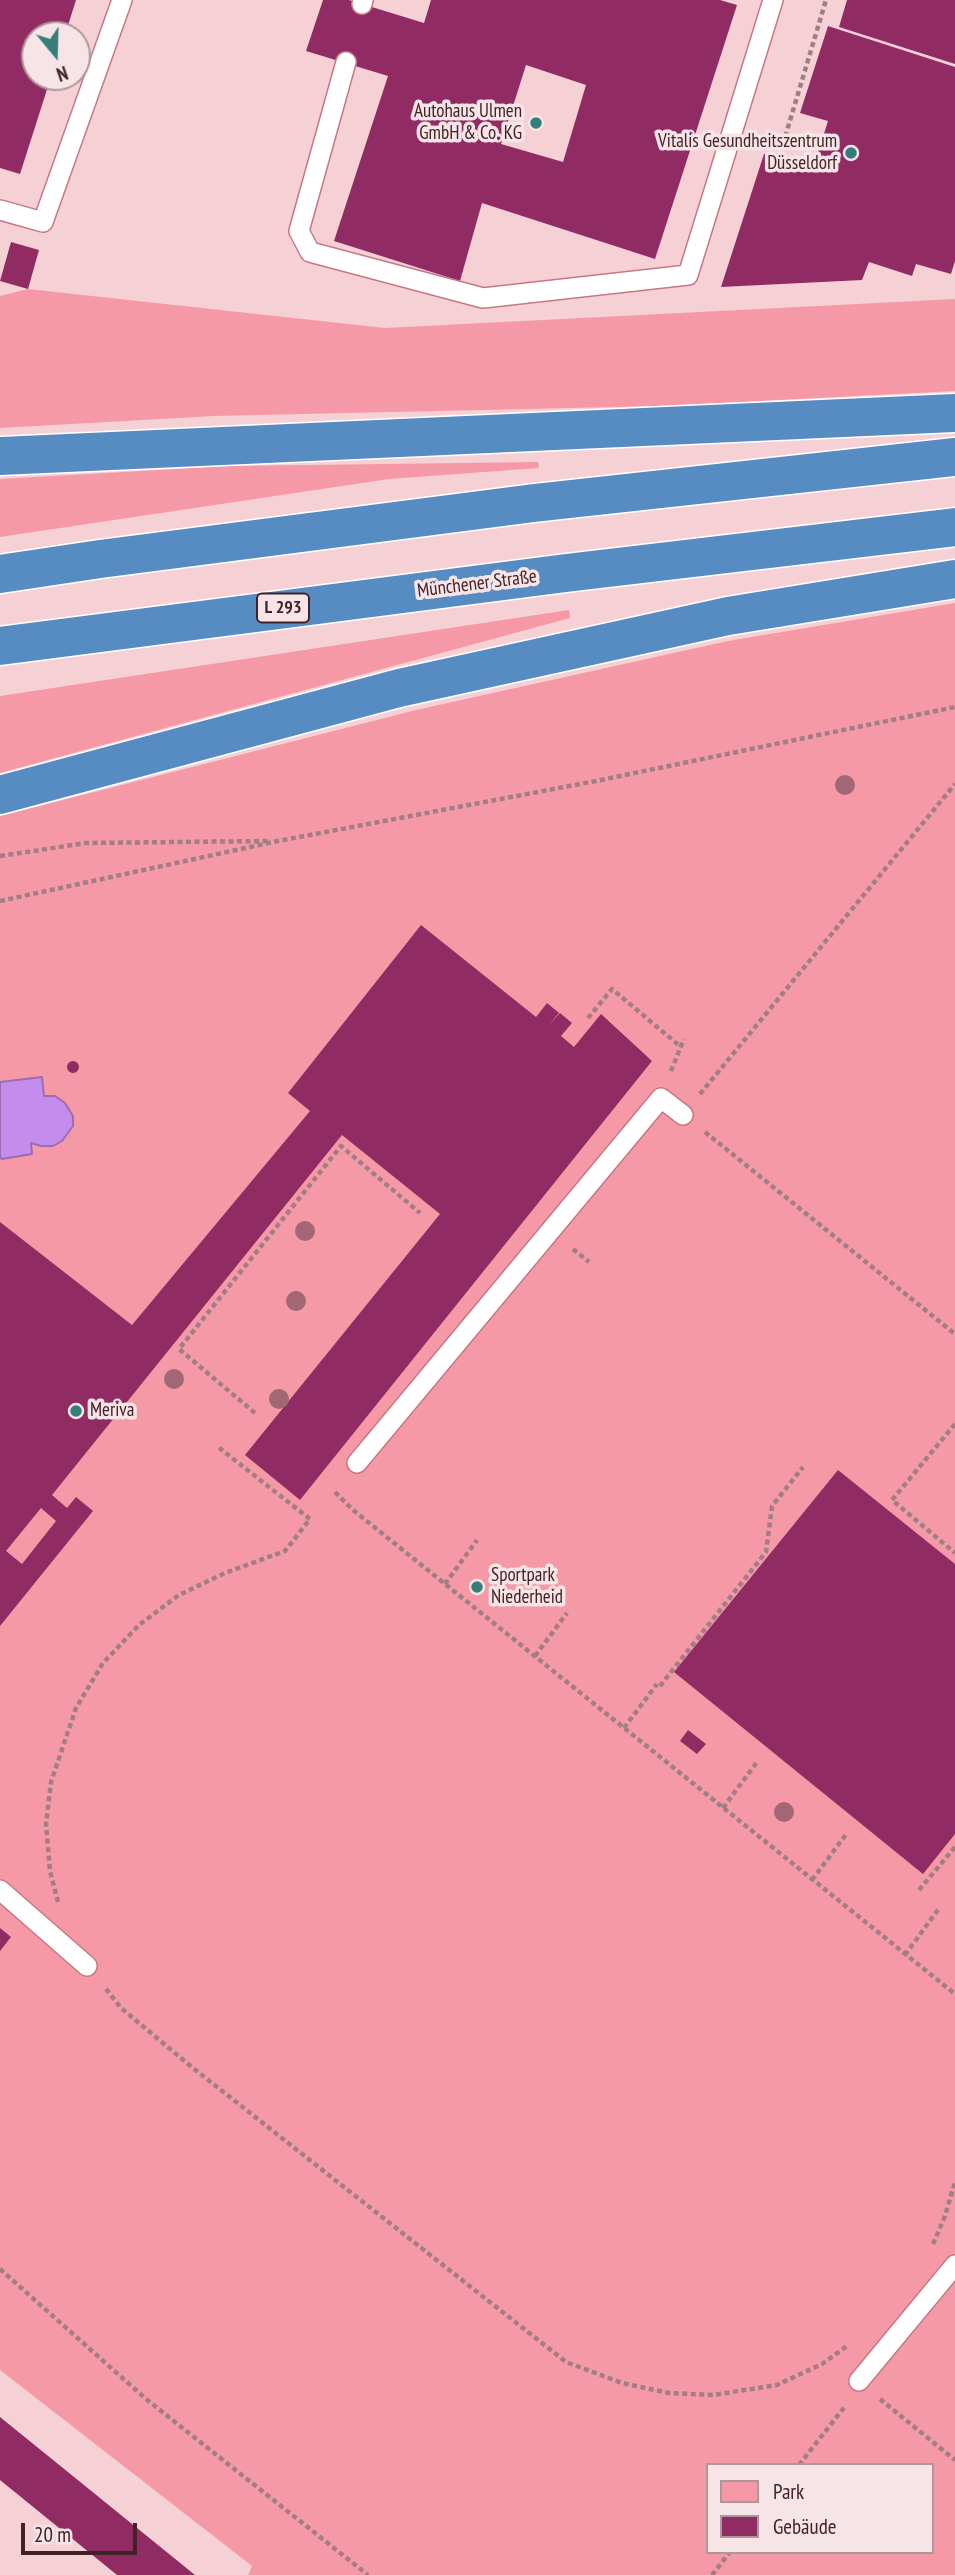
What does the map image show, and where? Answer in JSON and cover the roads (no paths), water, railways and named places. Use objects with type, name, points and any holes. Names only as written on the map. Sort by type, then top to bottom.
[{"type":"highway","points":[[0,456],[955,413]]},
{"type":"highway","points":[[0,574],[534,503],[955,457]]},
{"type":"highway","name":"Münchener Straße","points":[[0,646],[580,571],[955,527]]},
{"type":"highway","points":[[0,795],[399,688],[728,616],[955,579]]},
{"type":"lane","points":[[0,210],[43,222],[122,0]]},
{"type":"lane","points":[[346,62],[299,231],[310,252],[482,298],[688,275],[773,0]]},
{"type":"lane","points":[[357,1463],[661,1098],[683,1115]]},
{"type":"lane","points":[[0,1890],[88,1966]]},
{"type":"lane","points":[[861,2383],[955,2265]]},
{"type":"place","name":"Autohaus Ulmen GmbH & Co. KG","points":[[536,123]]},
{"type":"place","name":"Vitalis Gesundheitszentrum Düsseldorf","points":[[851,153]]},
{"type":"place","name":"Meriva","points":[[76,1411]]},
{"type":"place","name":"Sportpark Niederheid","points":[[477,1587]]}]
